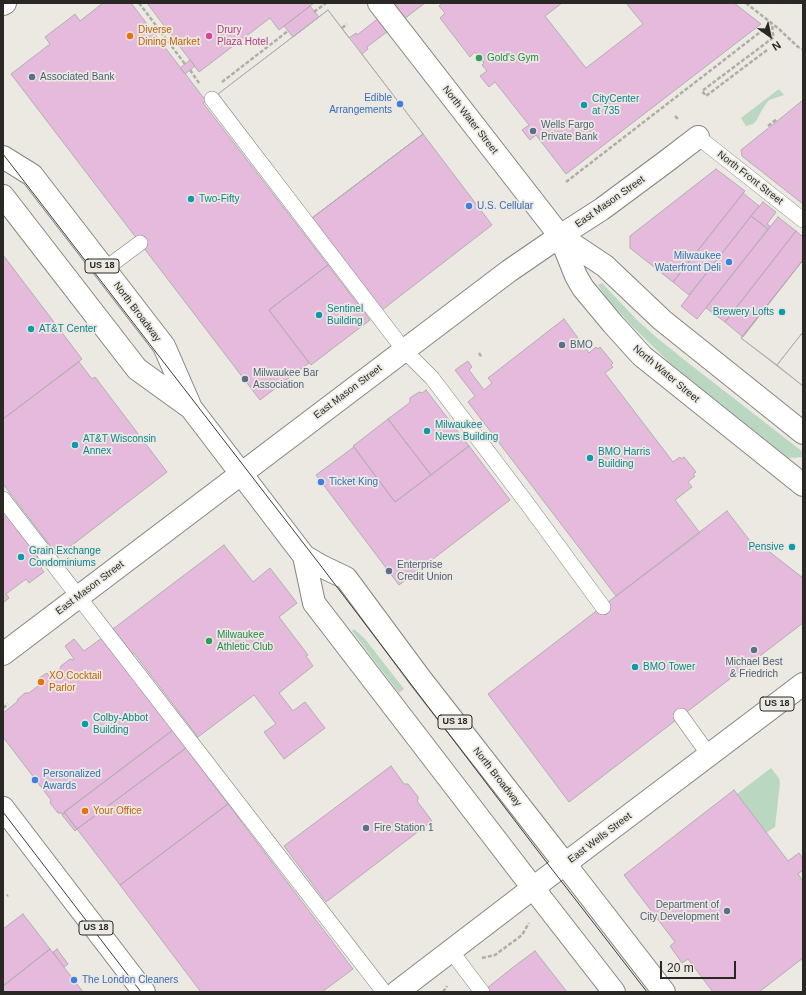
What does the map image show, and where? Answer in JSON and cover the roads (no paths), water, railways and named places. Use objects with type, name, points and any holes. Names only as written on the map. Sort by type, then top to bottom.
[{"type":"main road","name":"North Water Street","points":[[379,3],[560,236],[576,276],[583,288],[613,324],[642,356],[803,485]]},
{"type":"main road","name":"East Mason Street","points":[[3,654],[509,271],[602,209],[698,137]]},
{"type":"main road","name":"North Broadway","points":[[3,157],[32,175],[164,346],[191,408],[304,556],[346,578],[425,684],[664,992]]},
{"type":"main road","name":"North Broadway","points":[[3,196],[136,369],[191,408]]},
{"type":"main road","name":"North Water Street","points":[[560,236],[605,266],[662,320],[803,432]]},
{"type":"main road","name":"North Broadway","points":[[304,556],[314,603],[614,992]]},
{"type":"main road","name":"East Wells Street","points":[[397,992],[803,684]]},
{"type":"main road","name":"US 18","points":[[3,808],[144,992]]},
{"type":"lane","points":[[207,93],[251,158],[404,350],[432,378],[603,606]]},
{"type":"lane","name":"North Front Street","points":[[698,137],[803,220]]},
{"type":"lane","points":[[105,269],[140,243]]},
{"type":"lane","points":[[3,499],[384,992]]},
{"type":"lane","points":[[681,716],[709,755]]},
{"type":"lane","points":[[451,951],[482,992]]},
{"type":"tram line","points":[[3,154],[647,992]]},
{"type":"tram line","points":[[3,812],[141,992]]},
{"type":"place","name":"Diverse Dining Market","points":[[130,36]]},
{"type":"place","name":"Drury Plaza Hotel","points":[[209,36]]},
{"type":"place","name":"Gold's Gym","points":[[479,58]]},
{"type":"place","name":"Associated Bank","points":[[32,77]]},
{"type":"place","name":"Edible Arrangements","points":[[400,104]]},
{"type":"place","name":"CityCenter at 735","points":[[584,105]]},
{"type":"place","name":"Wells Fargo Private Bank","points":[[533,131]]},
{"type":"place","name":"Two-Fifty","points":[[191,199]]},
{"type":"place","name":"U.S. Cellular","points":[[469,206]]},
{"type":"place","name":"Milwaukee Waterfront Deli","points":[[729,262]]},
{"type":"place","name":"Brewery Lofts","points":[[782,312]]},
{"type":"place","name":"Sentinel Building","points":[[319,315]]},
{"type":"place","name":"AT&T Center","points":[[31,329]]},
{"type":"place","name":"BMO","points":[[562,345]]},
{"type":"place","name":"Milwaukee Bar Association","points":[[245,379]]},
{"type":"place","name":"Milwaukee News Building","points":[[427,431]]},
{"type":"place","name":"AT&T Wisconsin Annex","points":[[75,445]]},
{"type":"place","name":"BMO Harris Building","points":[[590,458]]},
{"type":"place","name":"Ticket King","points":[[321,482]]},
{"type":"place","name":"Pensive","points":[[792,547]]},
{"type":"place","name":"Grain Exchange Condominiums","points":[[21,557]]},
{"type":"place","name":"Enterprise Credit Union","points":[[389,571]]},
{"type":"place","name":"Milwaukee Athletic Club","points":[[209,641]]},
{"type":"place","name":"Michael Best & Friedrich","points":[[754,650]]},
{"type":"place","name":"BMO Tower","points":[[635,667]]},
{"type":"place","name":"XO Cocktail Parlor","points":[[41,682]]},
{"type":"place","name":"Colby-Abbot Building","points":[[85,724]]},
{"type":"place","name":"Personalized Awards","points":[[35,780]]},
{"type":"place","name":"Your Office","points":[[85,811]]},
{"type":"place","name":"Fire Station 1","points":[[366,828]]},
{"type":"place","name":"Department of City Development","points":[[727,911]]},
{"type":"place","name":"The London Cleaners","points":[[74,980]]}]
